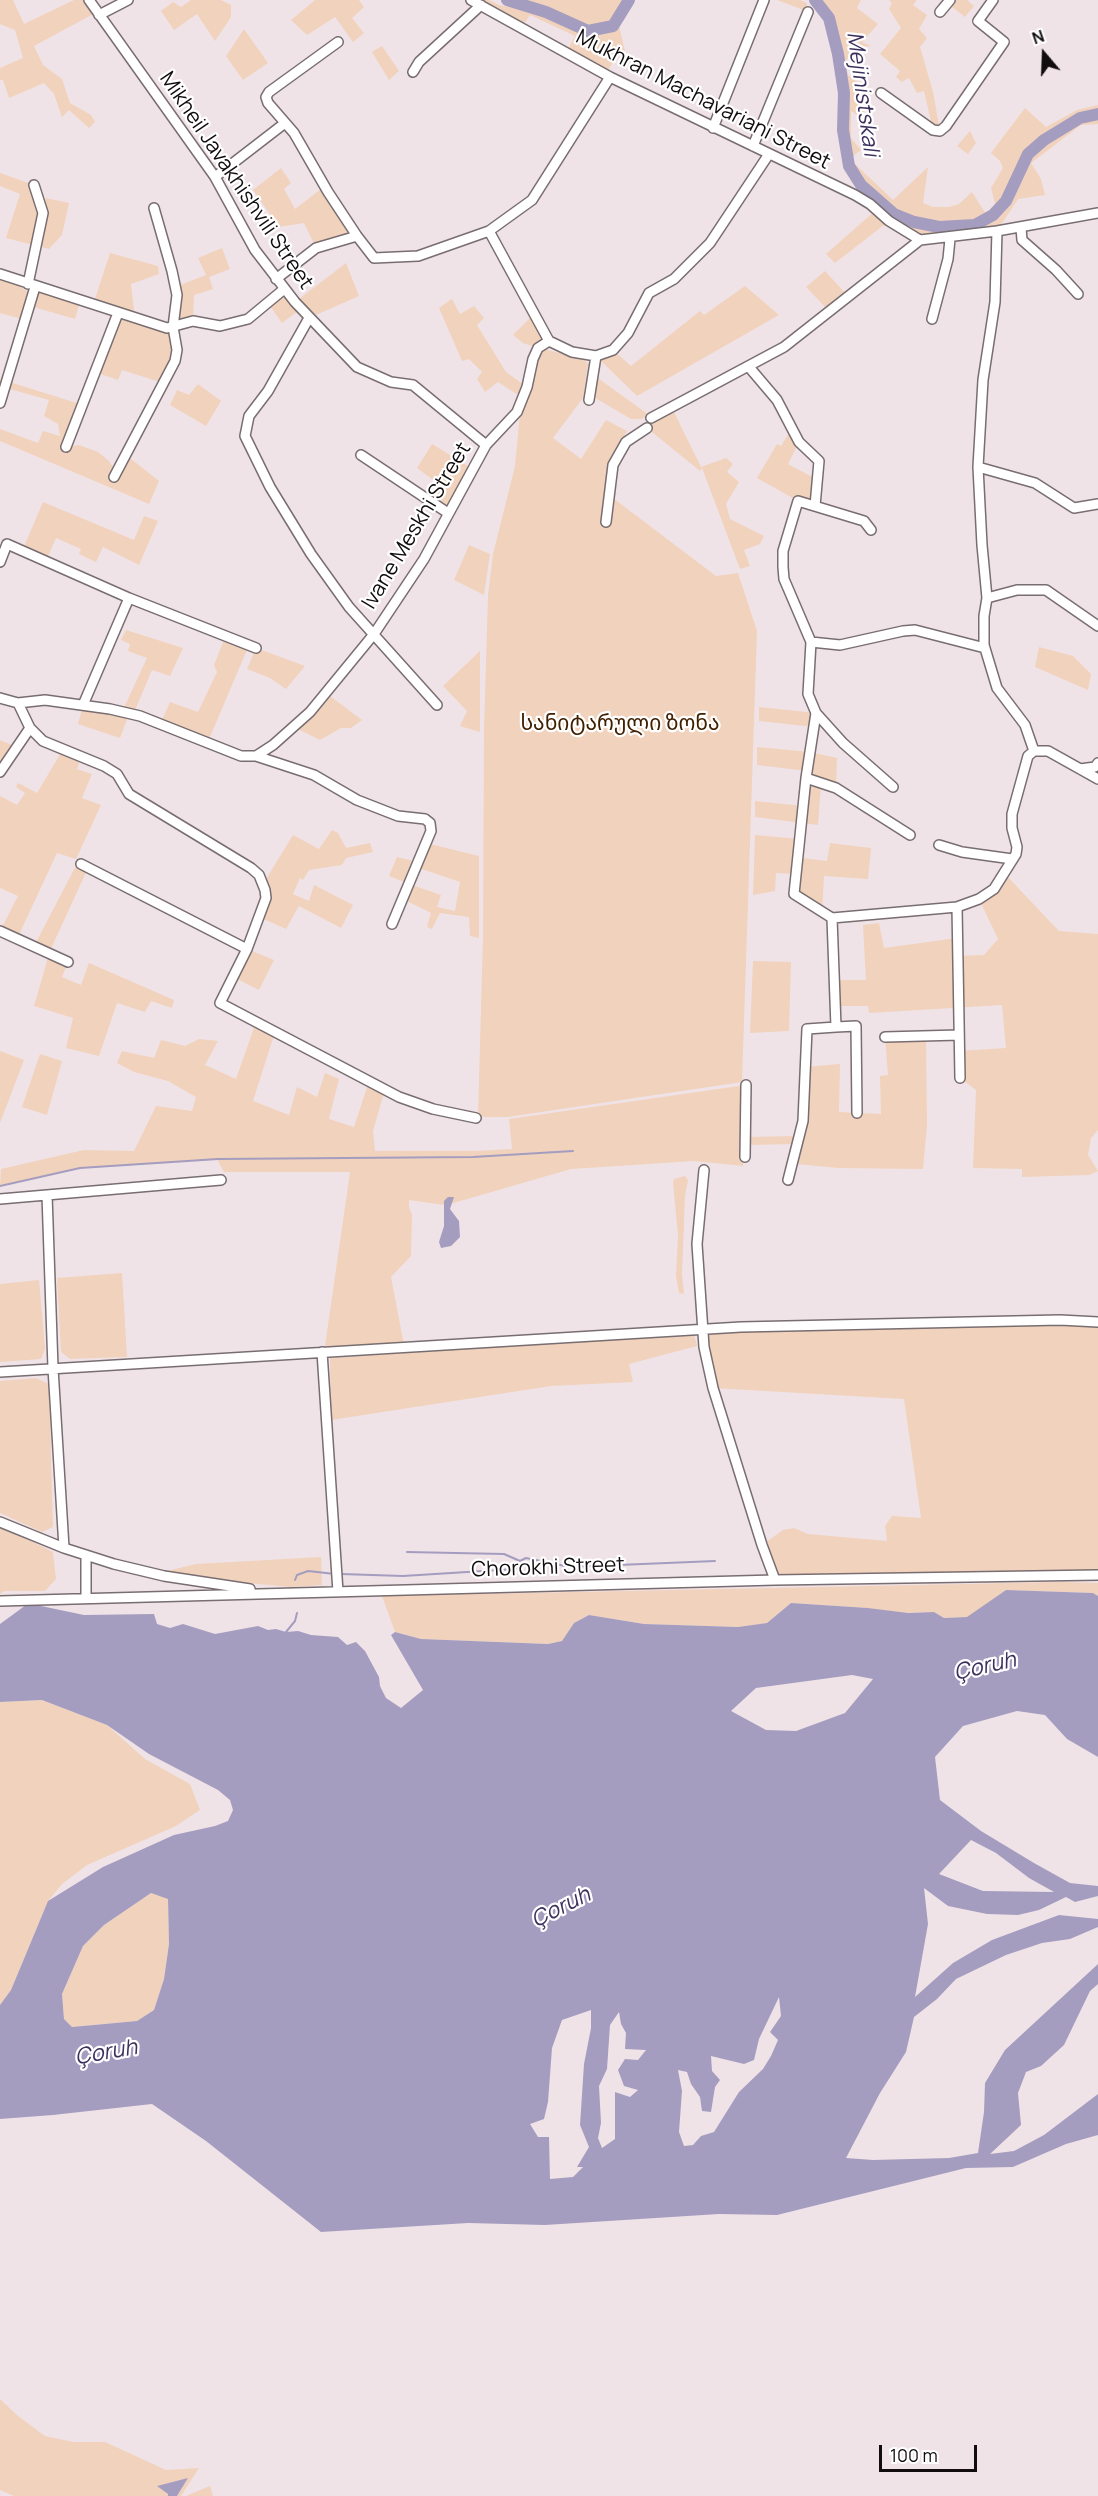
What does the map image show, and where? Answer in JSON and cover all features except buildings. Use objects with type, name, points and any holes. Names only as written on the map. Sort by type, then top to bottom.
[{"type":"street","name":"Mikheil Javakhishvili Street","points":[[89,0],[215,177],[255,250],[283,290],[357,367],[391,382],[413,385],[486,445]]},
{"type":"street","points":[[99,15],[128,0]]},
{"type":"street","name":"Mukhran Machavariani Street","points":[[471,0],[610,77],[855,195],[889,221],[920,240]]},
{"type":"street","points":[[713,128],[764,0]]},
{"type":"street","points":[[940,12],[950,0]]},
{"type":"street","points":[[881,93],[934,132],[940,131],[946,126],[1005,42],[978,21],[993,0]]},
{"type":"street","points":[[413,72],[419,62],[481,5]]},
{"type":"street","points":[[753,146],[808,12]]},
{"type":"street","points":[[338,42],[269,92],[266,97],[268,103],[294,132],[357,237],[374,258],[399,258],[433,252],[489,231],[532,200],[610,77]]},
{"type":"street","points":[[215,177],[285,123]]},
{"type":"street","points":[[489,231],[549,341],[572,352],[596,356],[613,350],[628,333],[649,293],[674,279],[710,243],[769,154]]},
{"type":"street","points":[[0,403],[4,380],[31,286],[42,213],[34,185]]},
{"type":"street","points":[[114,477],[175,361],[177,350],[173,327],[177,295],[154,208]]},
{"type":"street","points":[[651,418],[784,347],[920,240],[1021,228],[1098,213]]},
{"type":"street","points":[[1021,228],[1022,240],[1056,270],[1078,294]]},
{"type":"street","points":[[997,231],[995,302],[982,388],[978,467],[987,598],[984,616],[985,648],[997,688],[1025,725],[1034,751]]},
{"type":"street","points":[[276,279],[316,248],[357,237]]},
{"type":"street","points":[[932,319],[948,259],[950,238]]},
{"type":"street","points":[[0,274],[160,327],[173,327],[193,321],[220,326],[248,320],[283,290]]},
{"type":"street","points":[[66,447],[118,313]]},
{"type":"street","points":[[309,318],[268,391],[249,416],[244,436],[270,487],[311,554],[349,607],[437,705]]},
{"type":"street","name":"Ivane Meskhi Street","points":[[256,756],[273,745],[310,712],[374,634],[424,559],[486,445],[517,412],[527,387],[533,359],[538,348],[549,341]]},
{"type":"street","points":[[589,399],[596,356]]},
{"type":"street","points":[[749,366],[777,400],[799,442],[819,461],[814,506]]},
{"type":"street","points":[[606,522],[612,465],[626,442],[647,428]]},
{"type":"street","points":[[361,455],[448,513]]},
{"type":"street","points":[[978,467],[1035,483],[1074,508],[1098,504]]},
{"type":"street","points":[[871,530],[864,521],[798,501],[783,559],[784,579],[811,642],[808,694],[816,713],[843,743],[893,787]]},
{"type":"street","points":[[0,562],[4,543],[129,598],[256,648]]},
{"type":"street","points":[[987,598],[1017,590],[1046,590],[1098,626]]},
{"type":"street","points":[[84,705],[129,598]]},
{"type":"street","points":[[811,642],[840,645],[915,630],[985,648]]},
{"type":"street","points":[[0,698],[18,703],[45,700],[84,705],[140,716],[226,751],[242,756],[256,756],[314,775],[357,800],[398,816],[425,819],[430,823],[431,831],[392,924]]},
{"type":"street","points":[[18,703],[30,728],[43,741],[104,766],[117,774],[129,795],[259,875],[266,890],[266,898],[246,949],[220,1004],[399,1097],[433,1109],[476,1118]]},
{"type":"street","points":[[816,713],[806,778],[794,894],[832,918],[957,907],[979,899],[994,889],[1017,851],[1012,828],[1013,806],[1028,756],[1034,751],[1048,751],[1098,779]]},
{"type":"street","points":[[0,772],[30,728]]},
{"type":"street","points":[[1080,768],[1095,767],[1098,763]]},
{"type":"street","points":[[806,778],[836,788],[910,835]]},
{"type":"street","points":[[939,845],[962,852],[1012,859]]},
{"type":"street","points":[[81,864],[246,949]]},
{"type":"street","points":[[957,907],[960,1078]]},
{"type":"street","points":[[832,918],[836,1027]]},
{"type":"street","points":[[0,931],[68,962]]},
{"type":"street","points":[[788,1180],[803,1121],[807,1029],[856,1026],[857,1113]]},
{"type":"street","points":[[885,1037],[959,1035]]},
{"type":"street","points":[[745,1157],[746,1085]]},
{"type":"street","points":[[704,1170],[697,1244],[704,1347],[713,1388],[775,1580]]},
{"type":"street","points":[[0,1199],[221,1180]]},
{"type":"street","points":[[47,1196],[53,1368],[64,1548]]},
{"type":"street","points":[[0,1372],[703,1330],[1060,1320],[1098,1322]]},
{"type":"street","points":[[322,1352],[338,1592]]},
{"type":"street","points":[[0,1522],[64,1548],[164,1576],[225,1587],[294,1593]]},
{"type":"street","points":[[86,1555],[86,1598]]},
{"type":"street","name":"Chorokhi Street","points":[[0,1601],[775,1580],[1098,1575]]},
{"type":"green space","points":[[0,0],[13,0],[24,24],[74,0],[89,0],[97,12],[34,46],[43,65],[62,79],[70,103],[91,115],[95,122],[89,128],[69,110],[62,117],[54,94],[44,83],[9,98],[3,80],[0,80],[0,68],[23,58],[15,30],[0,24]]},
{"type":"green space","points":[[191,0],[221,0],[231,5],[231,17],[215,41],[197,14],[174,30],[161,11],[173,2],[181,7]]},
{"type":"green space","points":[[315,0],[359,0],[364,7],[352,18],[364,33],[353,42],[335,17],[307,35],[291,20]]},
{"type":"green space","points":[[471,0],[489,0],[499,5],[525,10],[595,36],[619,26],[625,51],[620,51],[608,70],[568,49],[575,36],[530,15],[524,24]]},
{"type":"green space","points":[[527,0],[629,0],[613,26],[588,31],[546,12],[523,5]]},
{"type":"green space","points":[[777,0],[800,0],[807,3],[806,11]]},
{"type":"green space","points":[[815,0],[861,0],[857,8],[878,24],[862,42],[871,46],[859,47],[845,61],[848,75],[868,91],[860,102],[868,108],[859,116],[851,111],[851,138],[861,150],[853,156],[854,163],[893,200],[928,167],[923,203],[933,207],[949,207],[959,204],[972,192],[986,214],[995,204],[991,188],[1003,168],[1000,161],[991,153],[1025,108],[1046,127],[1077,110],[1098,105],[1098,124],[1081,125],[1031,163],[1041,179],[1045,195],[1018,199],[997,231],[920,240],[889,221],[835,263],[826,254],[876,210],[855,195],[861,185],[849,166],[843,130],[844,93],[838,54],[829,18]]},
{"type":"green space","points":[[889,0],[917,0],[913,5],[927,15],[919,29],[927,38],[920,47],[933,92],[940,131],[933,130],[924,91],[917,93],[909,78],[902,82],[896,77],[900,71],[880,54],[901,28],[889,9],[892,3]]},
{"type":"green space","points":[[950,0],[967,0],[974,6],[965,17],[947,3]]},
{"type":"green space","points":[[244,29],[268,63],[243,80],[226,56]]},
{"type":"green space","points":[[382,46],[399,71],[389,80],[372,52]]},
{"type":"green space","points":[[970,131],[976,143],[968,154],[957,146]]},
{"type":"green space","points":[[281,168],[291,183],[284,189],[295,209],[325,186],[348,229],[347,236],[316,248],[304,223],[279,227],[253,190]]},
{"type":"green space","points":[[0,173],[34,185],[43,211],[46,198],[69,203],[62,235],[49,249],[6,238],[20,194],[0,186]]},
{"type":"green space","points":[[222,248],[230,269],[209,277],[213,289],[194,295],[193,321],[173,327],[175,287],[206,275],[198,258]]},
{"type":"green space","points":[[110,253],[158,266],[159,274],[131,284],[135,319],[167,328],[176,339],[177,350],[163,383],[122,370],[118,380],[95,372],[119,315],[93,305]]},
{"type":"green space","points":[[346,263],[359,296],[309,318],[301,309],[282,323],[270,306],[287,295],[295,302]]},
{"type":"green space","points":[[825,271],[848,296],[830,312],[806,287]]},
{"type":"green space","points":[[0,275],[27,291],[29,305],[33,294],[40,290],[80,301],[75,319],[30,306],[25,320],[0,313]]},
{"type":"green space","points":[[745,286],[779,315],[637,396],[596,356],[613,350],[631,366],[700,311],[704,315]]},
{"type":"green space","points":[[452,299],[460,314],[474,306],[484,318],[477,325],[506,372],[527,387],[523,398],[498,382],[485,392],[477,379],[482,372],[469,359],[462,361],[439,308]]},
{"type":"green space","points":[[534,314],[549,341],[538,348],[523,343],[513,335]]},
{"type":"green space","name":"სანიტარული ზონა","points":[[541,348],[584,360],[588,364],[583,398],[553,438],[581,459],[606,420],[627,431],[609,464],[605,492],[716,576],[738,573],[757,631],[742,1082],[508,1117],[478,1117],[488,595],[493,554],[515,466],[520,413]]},
{"type":"green space","points":[[595,376],[649,415],[641,419],[631,419],[597,399],[594,395]]},
{"type":"green space","points":[[0,379],[83,405],[67,447],[79,445],[98,452],[109,461],[116,472],[126,455],[159,481],[149,504],[0,441],[0,429],[38,443],[43,431],[60,436],[58,424],[44,416],[49,400],[6,388],[0,403]]},
{"type":"green space","points":[[198,384],[221,401],[206,426],[170,405],[177,390],[189,395]]},
{"type":"green space","points":[[671,406],[701,467],[726,458],[733,464],[727,472],[739,482],[726,504],[730,519],[764,536],[760,544],[744,550],[750,566],[740,569],[702,468],[700,471],[647,428]]},
{"type":"green space","points":[[792,428],[799,442],[788,464],[818,480],[815,506],[798,501],[757,478],[777,444],[781,446]]},
{"type":"green space","points":[[432,444],[473,469],[448,513],[427,499],[437,483],[417,468]]},
{"type":"green space","points":[[43,502],[134,540],[144,516],[158,521],[139,565],[103,547],[96,562],[79,554],[81,549],[56,538],[46,561],[22,551]]},
{"type":"green space","points":[[469,545],[490,554],[484,595],[454,580]]},
{"type":"green space","points":[[126,630],[183,648],[170,676],[152,670],[133,715],[129,714],[120,738],[78,724],[83,705],[122,712],[147,658],[128,651],[130,644],[121,640]]},
{"type":"green space","points":[[226,635],[249,645],[207,744],[160,725],[170,702],[198,712],[217,672],[214,665]]},
{"type":"green space","points":[[1039,647],[1073,656],[1091,674],[1088,690],[1035,667]]},
{"type":"green space","points":[[256,648],[305,666],[286,689],[270,678],[247,669]]},
{"type":"green space","points":[[480,651],[480,732],[460,726],[467,711],[443,686]]},
{"type":"green space","points":[[326,693],[362,720],[351,728],[341,728],[320,740],[294,727]]},
{"type":"green space","points":[[759,707],[816,713],[814,727],[759,721]]},
{"type":"green space","points":[[0,740],[17,747],[0,772]]},
{"type":"green space","points":[[757,747],[810,752],[837,758],[836,788],[821,785],[818,825],[755,817],[755,801],[803,806],[807,771],[757,765]]},
{"type":"green space","points":[[62,751],[81,758],[77,769],[92,774],[82,798],[101,805],[76,859],[57,853],[17,939],[0,931],[18,896],[0,888],[0,796],[17,805],[25,793],[16,787],[18,783],[37,793]]},
{"type":"green space","points":[[332,830],[338,833],[346,848],[370,843],[373,852],[346,858],[342,865],[309,870],[303,880],[300,878],[293,894],[309,901],[314,885],[353,905],[341,928],[299,906],[286,929],[259,917],[266,898],[263,884],[293,835],[319,849]]},
{"type":"green space","points":[[755,835],[799,839],[795,874],[776,873],[775,891],[753,895]]},
{"type":"green space","points":[[426,843],[479,856],[479,938],[470,936],[469,917],[440,913],[432,929],[427,927],[431,913],[403,899],[409,884],[389,876],[397,857],[418,862]],"holes":[[[416,867],[460,882],[455,911],[437,907],[441,895],[409,884]]]},
{"type":"green space","points":[[830,843],[871,848],[868,879],[824,876],[822,912],[797,894],[802,858],[827,861]]},
{"type":"green space","points":[[78,862],[88,868],[49,953],[68,962],[62,977],[81,985],[89,963],[174,1000],[172,1008],[151,1001],[145,1012],[117,1003],[99,1056],[66,1048],[73,1018],[34,1006],[49,954],[34,946]]},
{"type":"green space","points":[[1004,873],[1059,931],[1098,934],[1098,1130],[1091,1138],[1088,1155],[1098,1171],[1089,1175],[1022,1177],[1022,1169],[973,1168],[976,1090],[960,1078],[959,1051],[1006,1048],[1002,1005],[869,1013],[868,1006],[835,1006],[834,980],[866,980],[863,925],[879,923],[884,948],[957,938],[958,956],[984,955],[998,939],[979,899]]},
{"type":"green space","points":[[247,949],[274,960],[259,990],[233,977]]},
{"type":"green space","points":[[753,961],[791,962],[789,1031],[750,1033]]},
{"type":"green space","points":[[256,1022],[275,1032],[253,1101],[289,1115],[297,1087],[317,1097],[325,1073],[339,1079],[329,1119],[354,1127],[369,1081],[385,1089],[373,1131],[375,1151],[512,1149],[509,1119],[746,1085],[745,1137],[800,1136],[805,1067],[840,1064],[839,1112],[881,1114],[880,1076],[888,1075],[885,1037],[926,1036],[927,1126],[923,1169],[838,1168],[797,1164],[793,1162],[797,1144],[745,1145],[743,1166],[694,1161],[571,1169],[450,1204],[444,1201],[444,1205],[409,1200],[412,1214],[411,1256],[391,1277],[404,1345],[325,1346],[350,1172],[224,1172],[217,1159],[80,1168],[0,1186],[1,1169],[84,1150],[134,1151],[156,1106],[192,1111],[196,1097],[168,1081],[134,1072],[117,1063],[122,1051],[154,1058],[161,1040],[185,1046],[199,1039],[218,1041],[205,1065],[236,1079]]},
{"type":"green space","points":[[0,1051],[24,1060],[0,1123]]},
{"type":"green space","points":[[40,1054],[62,1061],[47,1115],[22,1107]]},
{"type":"green space","points":[[685,1176],[688,1180],[685,1196],[682,1274],[684,1294],[679,1293],[676,1276],[678,1236],[673,1183],[674,1179]]},
{"type":"green space","points":[[122,1273],[127,1357],[70,1359],[61,1352],[57,1278]]},
{"type":"green space","points":[[39,1280],[45,1349],[41,1359],[0,1362],[0,1284]]},
{"type":"green space","points":[[1098,1322],[1098,1575],[775,1580],[762,1545],[783,1530],[794,1528],[808,1534],[887,1541],[885,1526],[892,1516],[921,1518],[904,1399],[713,1388],[703,1330]]},
{"type":"green space","points":[[694,1334],[697,1346],[629,1364],[633,1382],[551,1386],[331,1420],[330,1358]]},
{"type":"green space","points":[[36,1378],[49,1384],[53,1527],[42,1532],[0,1513],[0,1381]]},
{"type":"green space","points":[[0,1526],[53,1552],[56,1579],[45,1591],[4,1591],[0,1594]]},
{"type":"green space","points":[[321,1557],[322,1585],[291,1587],[225,1581],[167,1571],[196,1564]]},
{"type":"green space","points":[[1098,1583],[1098,1596],[1093,1593],[1006,1590],[968,1617],[944,1618],[934,1612],[903,1613],[868,1608],[791,1603],[767,1623],[738,1627],[644,1624],[589,1615],[574,1623],[562,1641],[548,1644],[421,1639],[395,1632],[382,1596]]},
{"type":"green space","points":[[42,1700],[107,1725],[145,1759],[190,1784],[200,1810],[176,1826],[87,1865],[62,1884],[48,1901],[11,1990],[0,2005],[0,1702]]},
{"type":"green space","points":[[151,1893],[168,1898],[169,1944],[164,1979],[154,2010],[137,2021],[72,2027],[64,2019],[62,1994],[83,1946],[104,1925]]},
{"type":"green space","points":[[0,2399],[45,2436],[73,2442],[105,2442],[166,2470],[199,2468],[181,2496],[177,2496],[187,2479],[158,2486],[168,2496],[14,2496],[0,2490]]},
{"type":"green space","points":[[210,2486],[213,2496],[186,2496],[193,2493]]},
{"type":"water","points":[[448,1197],[454,1197],[450,1209],[459,1221],[460,1237],[451,1246],[441,1248],[439,1242],[444,1226],[444,1201]]},
{"type":"water","name":"Çoruh","points":[[1006,1590],[1093,1593],[1098,1596],[1098,1757],[1067,1739],[1045,1715],[1017,1711],[963,1726],[935,1757],[940,1800],[981,1831],[1070,1883],[1098,1886],[1098,1896],[1075,1902],[1066,1897],[1039,1910],[1018,1915],[987,1914],[948,1906],[924,1888],[928,1924],[915,1997],[953,1963],[992,1940],[1059,1915],[1098,1919],[1098,1927],[1070,1939],[1042,1943],[1006,1955],[956,1979],[937,1999],[914,2017],[906,2052],[880,2093],[846,2158],[873,2160],[949,2158],[978,2153],[984,2112],[985,2083],[1005,2050],[1098,1964],[1098,1984],[1090,1991],[1064,2045],[1041,2066],[1026,2072],[1018,2093],[1021,2125],[990,2154],[1014,2151],[1044,2135],[1098,2094],[1098,2135],[1066,2144],[1013,2167],[966,2168],[777,2215],[719,2214],[545,2225],[468,2223],[321,2232],[206,2141],[152,2104],[0,2119],[0,2005],[11,1990],[48,1901],[103,1867],[174,1835],[228,1821],[233,1810],[230,1800],[218,1790],[149,1754],[107,1725],[42,1700],[0,1702],[0,1624],[26,1605],[84,1615],[154,1614],[157,1624],[170,1628],[183,1624],[215,1634],[258,1626],[268,1630],[298,1631],[311,1635],[338,1637],[347,1645],[356,1642],[365,1651],[379,1677],[380,1686],[386,1698],[401,1708],[423,1690],[391,1635],[395,1632],[421,1639],[548,1644],[562,1641],[574,1623],[589,1615],[644,1624],[738,1627],[767,1623],[791,1603],[908,1613],[934,1612],[944,1618],[967,1617]],"holes":[[[852,1675],[873,1679],[845,1713],[796,1731],[766,1730],[731,1711],[756,1688]],[[971,1840],[996,1853],[1029,1878],[1054,1892],[983,1891],[939,1874]],[[151,1893],[168,1899],[169,1944],[164,1979],[154,2010],[137,2021],[72,2027],[64,2019],[62,1994],[83,1946],[104,1925]],[[779,1997],[781,2016],[770,2032],[778,2040],[763,2069],[739,2092],[714,2132],[701,2136],[693,2145],[684,2146],[679,2132],[682,2091],[678,2070],[687,2072],[691,2084],[700,2097],[702,2111],[711,2112],[715,2087],[720,2080],[712,2071],[711,2056],[744,2064],[754,2060],[759,2039]],[[591,2010],[591,2028],[584,2064],[580,2125],[589,2147],[577,2167],[583,2167],[573,2177],[550,2179],[549,2137],[538,2137],[530,2124],[544,2119],[548,2102],[552,2048],[562,2020]],[[619,2012],[621,2024],[626,2033],[625,2049],[646,2050],[638,2060],[625,2059],[618,2070],[624,2086],[638,2090],[630,2097],[615,2092],[615,2139],[602,2148],[598,2138],[601,2123],[599,2086],[607,2069],[610,2025]]]},
{"type":"water","points":[[188,2478],[177,2496],[168,2496],[157,2486]]},
{"type":"waterway","name":"Mejinistskali","points":[[507,0],[546,12],[588,31],[613,26],[629,0]]},
{"type":"waterway","name":"Mejinistskali","points":[[815,0],[829,18],[838,54],[844,93],[843,130],[849,166],[861,185],[894,214],[914,222],[939,227],[975,225],[993,215],[1006,201],[1028,154],[1044,140],[1080,118],[1098,114]]},
{"type":"waterway","points":[[0,1186],[80,1168],[218,1159],[473,1157],[573,1151]]},
{"type":"waterway","points":[[341,1574],[403,1576],[515,1569],[519,1567],[520,1561],[504,1554],[407,1552]]},
{"type":"waterway","points":[[520,1561],[526,1558],[570,1567],[715,1561]]},
{"type":"waterway","points":[[295,1580],[297,1575],[308,1571],[335,1574]]},
{"type":"waterway","points":[[286,1632],[295,1621],[297,1613]]}]
